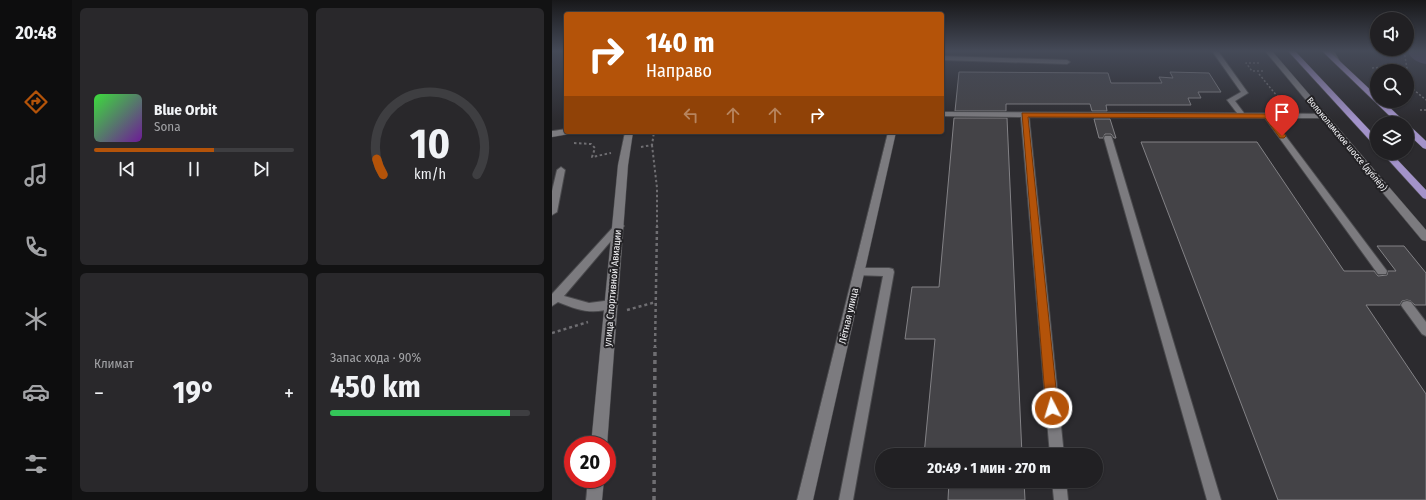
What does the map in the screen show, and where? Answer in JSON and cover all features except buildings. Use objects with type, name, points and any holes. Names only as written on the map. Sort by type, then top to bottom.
[{"type":"main road","points":[[1313,74],[1370,136]]},
{"type":"main road","points":[[1350,74],[1370,93]]},
{"type":"main road","points":[[1386,108],[1395,116]]},
{"type":"main road","points":[[1414,134],[1426,145]]},
{"type":"main road","points":[[1393,160],[1426,196]]},
{"type":"street","name":"Волоколамское шоссе (дублёр)","points":[[1288,74],[1426,237]]},
{"type":"street","points":[[552,134],[564,132]]},
{"type":"street","name":"улица Спортивной Авиации","points":[[600,436],[619,226],[623,165],[629,134]]},
{"type":"street","name":"Лётная улица","points":[[806,500],[892,134]]},
{"type":"street","points":[[594,500],[595,488]]},
{"type":"lane","points":[[1232,74],[1245,93],[1231,100],[1242,116]]},
{"type":"lane","points":[[944,114],[1323,116]]},
{"type":"lane","points":[[1025,115],[1056,448]]},
{"type":"lane","points":[[1102,115],[1104,124]]},
{"type":"lane","points":[[1267,116],[1382,271]]},
{"type":"lane","points":[[1108,138],[1214,500]]},
{"type":"lane","points":[[552,212],[561,170]]},
{"type":"lane","points":[[612,304],[600,308],[585,308],[554,299],[619,226]]},
{"type":"lane","points":[[846,500],[889,272],[859,272]]},
{"type":"lane","points":[[1407,305],[1426,331]]},
{"type":"lane","points":[[1060,488],[1061,500]]},
{"type":"path","points":[[1259,74],[1277,96],[1285,96]]},
{"type":"path","points":[[1414,90],[1426,100]]},
{"type":"path","points":[[1420,110],[1426,110]]},
{"type":"path","points":[[564,132],[557,145],[575,143],[591,144],[595,148],[592,156],[652,145]]},
{"type":"path","points":[[654,134],[652,145],[657,188],[654,500]]},
{"type":"route","points":[[1052,408],[1025,115],[1267,116],[1282,136]]}]
